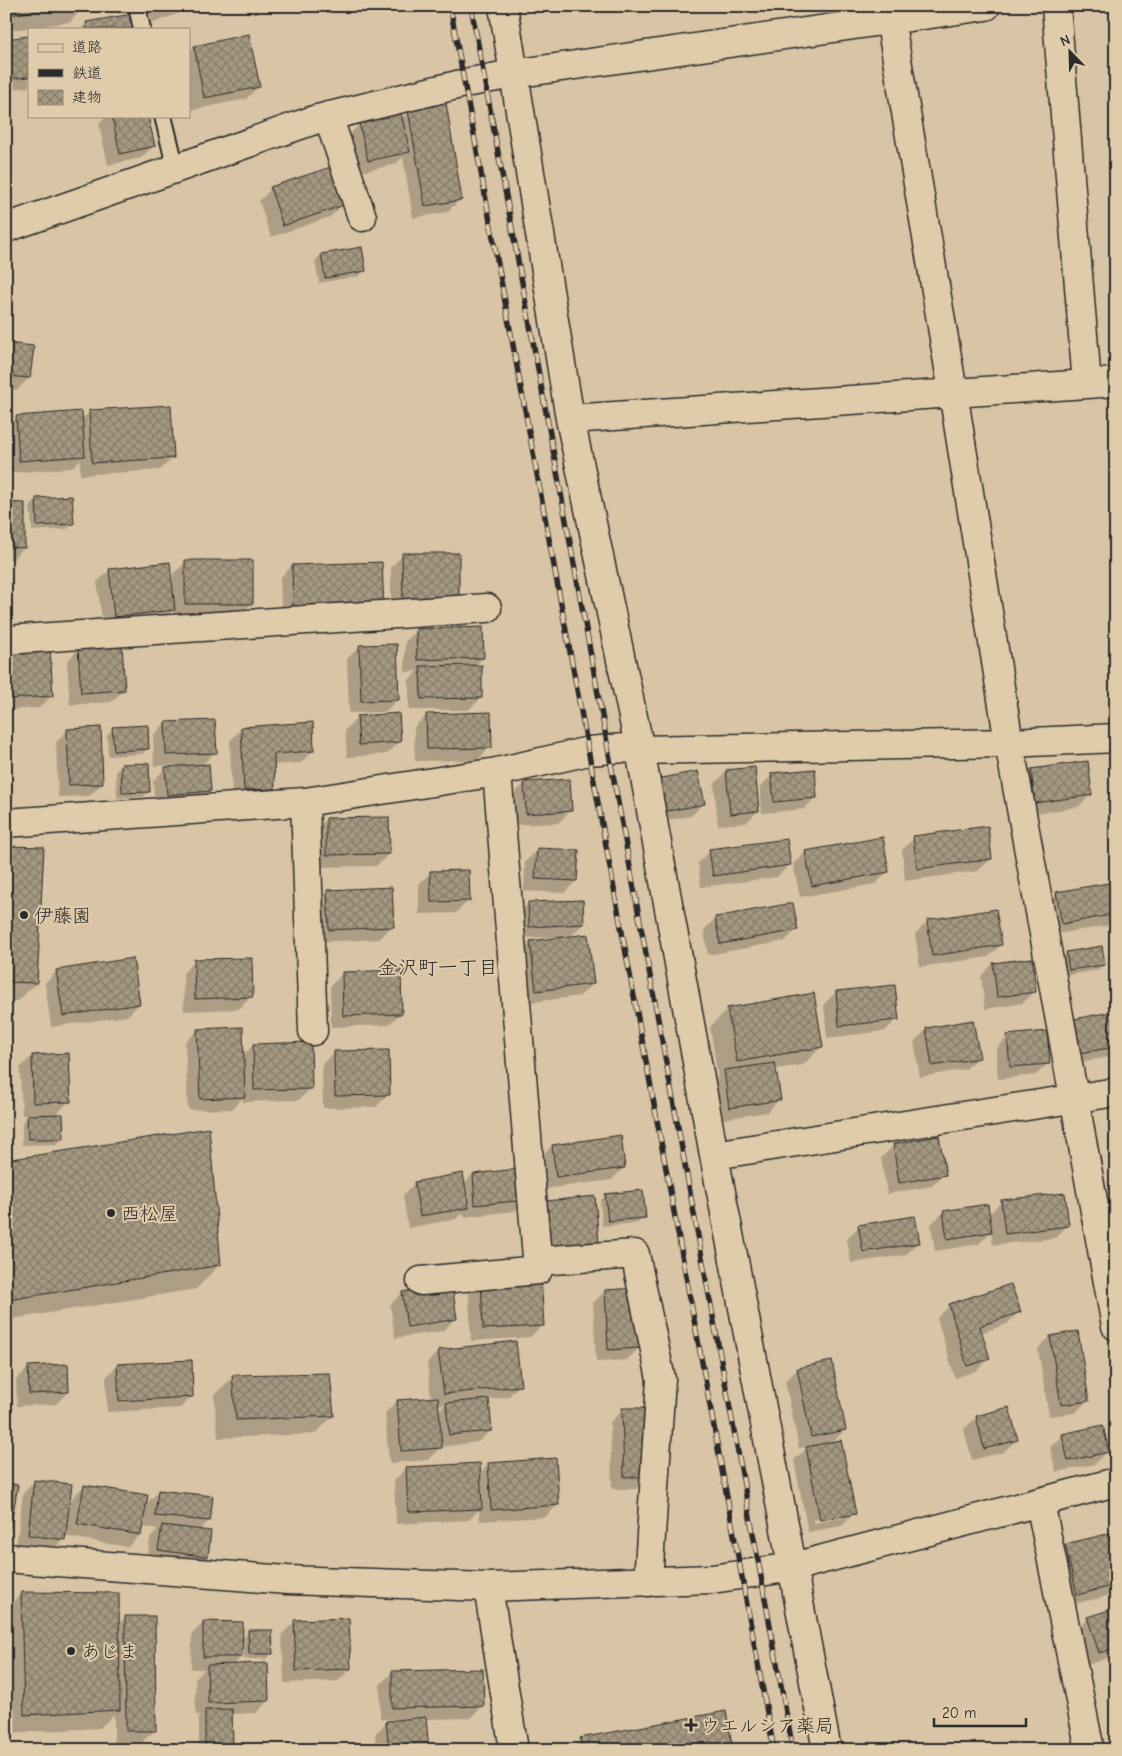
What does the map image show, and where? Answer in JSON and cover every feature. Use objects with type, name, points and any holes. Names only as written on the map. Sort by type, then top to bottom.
[{"type":"street","points":[[503,6],[570,419],[640,750],[714,1155],[827,1750]]},
{"type":"street","points":[[6,228],[328,116],[465,83],[889,13],[986,6]]},
{"type":"street","points":[[1056,6],[1087,384]]},
{"type":"street","points":[[889,13],[953,392],[1009,743],[1116,1326]]},
{"type":"street","points":[[328,116],[362,217]]},
{"type":"street","points":[[570,419],[1116,382]]},
{"type":"street","points":[[6,640],[487,608]]},
{"type":"street","points":[[6,823],[305,802],[497,772],[589,752],[624,748],[640,750],[1009,743],[1116,738]]},
{"type":"street","points":[[421,1281],[538,1270],[497,772]]},
{"type":"street","points":[[305,802],[313,1031]]},
{"type":"street","points":[[714,1155],[1116,1092]]},
{"type":"street","points":[[538,1261],[635,1254],[661,1379],[648,1582]]},
{"type":"street","points":[[6,1558],[287,1580],[488,1587],[712,1579],[793,1567],[1116,1482]]},
{"type":"street","points":[[1040,1502],[1090,1750]]},
{"type":"street","points":[[488,1587],[514,1750]]},
{"type":"lane","points":[[137,6],[142,28]]},
{"type":"lane","points":[[163,118],[176,169]]},
{"type":"building","points":[[8,6],[74,6],[9,15]]},
{"type":"building","points":[[132,14],[134,28],[87,28],[86,22]]},
{"type":"building","points":[[249,34],[260,87],[204,98],[194,46]]},
{"type":"building","points":[[28,36],[28,77],[6,79],[6,39]]},
{"type":"building","points":[[446,103],[462,200],[425,206],[408,110]]},
{"type":"building","points":[[401,113],[410,152],[368,161],[359,123]]},
{"type":"building","points":[[112,118],[148,118],[155,146],[120,154]]},
{"type":"building","points":[[331,167],[344,205],[283,226],[270,187]]},
{"type":"building","points":[[362,247],[366,271],[325,278],[321,254]]},
{"type":"building","points":[[6,343],[34,346],[30,378],[6,376]]},
{"type":"building","points":[[171,405],[174,458],[92,463],[89,410]]},
{"type":"building","points":[[82,411],[85,456],[19,461],[16,416]]},
{"type":"building","points":[[72,496],[74,524],[37,526],[36,498]]},
{"type":"building","points":[[6,502],[25,503],[25,548],[6,547]]},
{"type":"building","points":[[402,553],[459,553],[459,602],[403,602]]},
{"type":"building","points":[[185,560],[253,560],[253,604],[185,604]]},
{"type":"building","points":[[170,562],[175,610],[114,617],[109,569]]},
{"type":"building","points":[[382,562],[384,609],[293,612],[292,565]]},
{"type":"building","points":[[483,627],[484,658],[417,660],[416,629]]},
{"type":"building","points":[[397,644],[399,700],[361,701],[359,645]]},
{"type":"building","points":[[122,645],[125,690],[81,693],[78,648]]},
{"type":"building","points":[[50,648],[53,696],[6,699],[6,651]]},
{"type":"building","points":[[482,665],[482,698],[421,699],[420,666]]},
{"type":"building","points":[[491,712],[492,748],[427,749],[426,714]]},
{"type":"building","points":[[399,713],[401,742],[359,745],[357,716]]},
{"type":"building","points":[[215,720],[217,753],[166,755],[165,722]]},
{"type":"building","points":[[313,722],[314,751],[274,754],[275,789],[244,790],[241,727]]},
{"type":"building","points":[[148,725],[149,749],[114,751],[112,727]]},
{"type":"building","points":[[101,727],[103,784],[69,785],[67,729]]},
{"type":"building","points":[[1088,761],[1092,795],[1035,803],[1031,769]]},
{"type":"building","points":[[149,763],[150,792],[122,793],[121,764]]},
{"type":"building","points":[[209,764],[211,791],[167,795],[165,767]]},
{"type":"building","points":[[755,767],[759,811],[730,814],[726,770]]},
{"type":"building","points":[[815,769],[817,798],[774,802],[771,773]]},
{"type":"building","points":[[698,771],[705,804],[663,812],[657,779]]},
{"type":"building","points":[[570,779],[572,811],[526,814],[524,782]]},
{"type":"building","points":[[389,817],[390,854],[326,855],[326,818]]},
{"type":"building","points":[[988,826],[992,859],[917,869],[913,836]]},
{"type":"building","points":[[883,837],[889,872],[812,886],[805,851]]},
{"type":"building","points":[[787,839],[791,865],[713,876],[709,849]]},
{"type":"building","name":"伊藤園","points":[[6,846],[44,847],[37,983],[6,982]]},
{"type":"building","points":[[537,848],[579,850],[577,881],[535,879]]},
{"type":"building","points":[[469,870],[470,901],[431,902],[430,871]]},
{"type":"building","points":[[1114,882],[1116,914],[1062,924],[1056,892]]},
{"type":"building","points":[[392,887],[394,927],[329,930],[327,890]]},
{"type":"building","points":[[583,900],[584,924],[529,927],[528,902]]},
{"type":"building","points":[[793,903],[798,930],[720,944],[715,917]]},
{"type":"building","points":[[996,909],[1002,945],[932,956],[927,920]]},
{"type":"building","points":[[588,934],[594,984],[536,991],[530,941]]},
{"type":"building","points":[[1102,946],[1105,965],[1069,970],[1066,952]]},
{"type":"building","points":[[133,958],[140,1004],[63,1016],[56,970]]},
{"type":"building","points":[[252,958],[253,997],[195,999],[194,959]]},
{"type":"building","points":[[1032,958],[1036,992],[997,997],[993,963]]},
{"type":"building","points":[[401,970],[402,1014],[343,1016],[342,972]]},
{"type":"building","points":[[895,985],[899,1020],[839,1026],[836,991]]},
{"type":"building","points":[[814,993],[823,1047],[737,1062],[727,1008]]},
{"type":"building","points":[[1116,1011],[1116,1047],[1080,1053],[1074,1019]]},
{"type":"building","points":[[973,1020],[980,1058],[932,1066],[926,1028]]},
{"type":"building","points":[[243,1027],[245,1097],[200,1099],[197,1029]]},
{"type":"building","points":[[1047,1031],[1050,1064],[1010,1067],[1007,1035]]},
{"type":"building","points":[[311,1042],[312,1089],[254,1090],[253,1044]]},
{"type":"building","points":[[389,1050],[390,1095],[335,1096],[334,1051]]},
{"type":"building","points":[[69,1053],[71,1102],[33,1103],[32,1055]]},
{"type":"building","points":[[775,1063],[781,1100],[729,1108],[724,1070]]},
{"type":"building","points":[[63,1114],[64,1139],[28,1139],[27,1115]]},
{"type":"building","name":"西松屋","points":[[209,1128],[221,1265],[8,1300],[6,1289],[6,1160]]},
{"type":"building","points":[[621,1135],[625,1168],[556,1177],[552,1145]]},
{"type":"building","points":[[939,1136],[946,1175],[899,1183],[893,1144]]},
{"type":"building","points":[[525,1168],[527,1200],[475,1205],[473,1174]]},
{"type":"building","points":[[463,1173],[469,1208],[420,1216],[414,1182]]},
{"type":"building","points":[[643,1190],[646,1218],[608,1221],[605,1194]]},
{"type":"building","points":[[1065,1193],[1069,1226],[1005,1234],[1001,1200]]},
{"type":"building","points":[[595,1196],[599,1243],[550,1248],[546,1201]]},
{"type":"building","points":[[988,1204],[992,1232],[947,1239],[943,1211]]},
{"type":"building","points":[[915,1216],[920,1243],[863,1252],[858,1225]]},
{"type":"building","points":[[541,1277],[544,1326],[483,1329],[481,1280]]},
{"type":"building","points":[[452,1284],[457,1319],[407,1327],[402,1292]]},
{"type":"building","points":[[1011,1284],[1021,1312],[980,1326],[990,1359],[967,1366],[949,1304]]},
{"type":"building","points":[[637,1288],[640,1348],[608,1350],[605,1290]]},
{"type":"building","points":[[1078,1331],[1089,1401],[1061,1405],[1050,1336]]},
{"type":"building","points":[[516,1341],[521,1386],[444,1394],[438,1350]]},
{"type":"building","points":[[192,1360],[193,1397],[119,1401],[117,1364]]},
{"type":"building","points":[[832,1361],[846,1430],[811,1437],[797,1368]]},
{"type":"building","points":[[68,1364],[69,1392],[29,1394],[28,1366]]},
{"type":"building","points":[[6,1365],[9,1365],[12,1403],[6,1403]]},
{"type":"building","points":[[330,1373],[334,1416],[236,1420],[232,1375]]},
{"type":"building","points":[[438,1397],[442,1448],[401,1451],[397,1400]]},
{"type":"building","points":[[489,1399],[492,1431],[449,1435],[446,1403]]},
{"type":"building","points":[[1009,1407],[1018,1440],[984,1449],[976,1416]]},
{"type":"building","points":[[622,1408],[648,1408],[650,1477],[624,1477]]},
{"type":"building","points":[[1103,1425],[1109,1452],[1068,1461],[1062,1434]]},
{"type":"building","points":[[841,1440],[856,1514],[820,1520],[806,1447]]},
{"type":"building","points":[[556,1458],[559,1505],[491,1510],[488,1463]]},
{"type":"building","points":[[480,1463],[482,1509],[408,1512],[406,1467]]},
{"type":"building","points":[[34,1480],[72,1484],[65,1540],[28,1535]]},
{"type":"building","points":[[6,1483],[18,1485],[9,1535],[6,1535]]},
{"type":"building","points":[[84,1485],[148,1495],[141,1535],[77,1524]]},
{"type":"building","points":[[158,1490],[213,1496],[210,1521],[155,1516]]},
{"type":"building","points":[[162,1525],[211,1531],[208,1557],[158,1550]]},
{"type":"building","points":[[1116,1532],[1116,1585],[1077,1595],[1065,1544]]},
{"type":"building","name":"あじま","points":[[21,1592],[119,1593],[120,1710],[24,1715]]},
{"type":"building","points":[[1116,1608],[1116,1648],[1099,1653],[1087,1617]]},
{"type":"building","points":[[125,1616],[155,1616],[156,1731],[126,1731]]},
{"type":"building","points":[[349,1618],[351,1669],[296,1671],[294,1620]]},
{"type":"building","points":[[203,1621],[243,1622],[242,1657],[203,1657]]},
{"type":"building","points":[[248,1630],[272,1630],[273,1654],[249,1654]]},
{"type":"building","points":[[268,1663],[269,1701],[208,1703],[207,1665]]},
{"type":"building","points":[[483,1669],[484,1706],[392,1708],[392,1671]]},
{"type":"building","points":[[232,1709],[233,1746],[205,1747],[205,1710]]},
{"type":"building","name":"ウエルシア薬局","points":[[726,1711],[733,1750],[582,1750],[580,1738]]},
{"type":"building","points":[[426,1717],[429,1750],[389,1750],[386,1721]]},
{"type":"railway","points":[[450,6],[774,1750]]},
{"type":"railway","points":[[471,6],[793,1750]]},
{"type":"place","name":"伊藤園","points":[[24,915]]},
{"type":"place","name":"西松屋","points":[[111,1213]]},
{"type":"place","name":"あじま","points":[[71,1651]]},
{"type":"place","name":"ウエルシア薬局","points":[[691,1725]]},
{"type":"district","name":"金沢町一丁目","points":[[438,967]]}]
